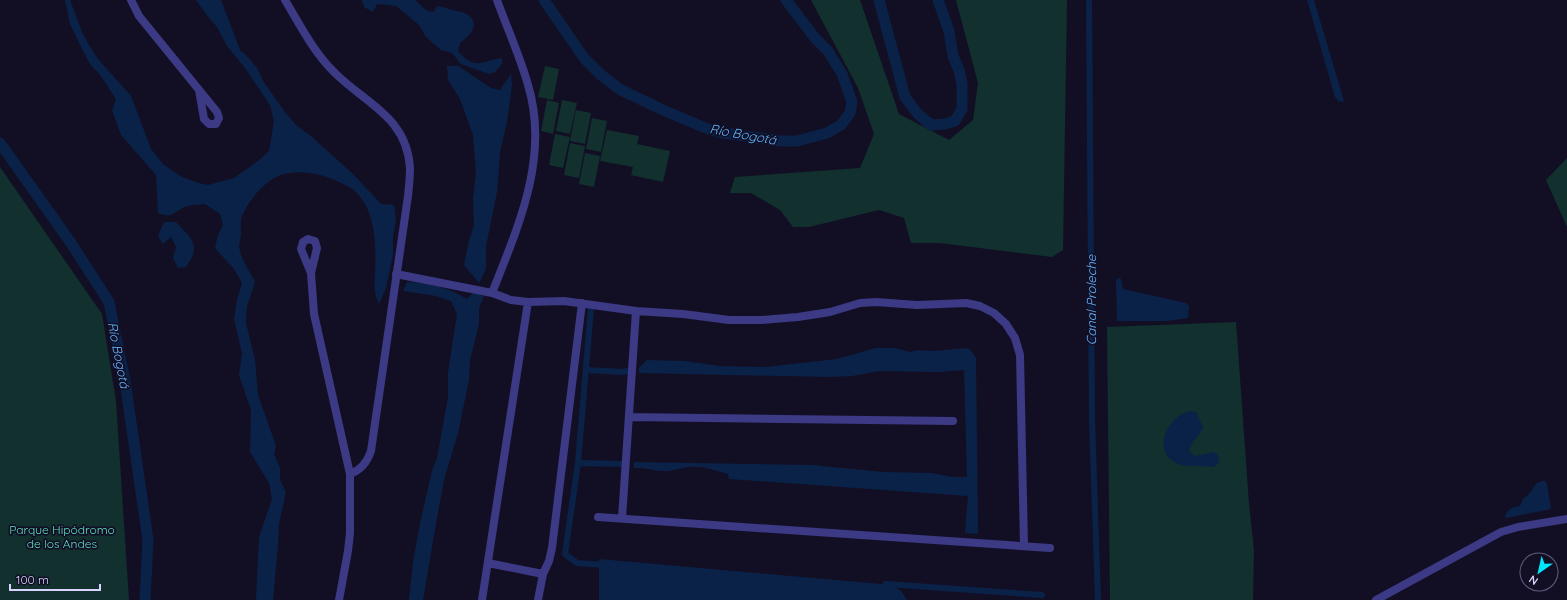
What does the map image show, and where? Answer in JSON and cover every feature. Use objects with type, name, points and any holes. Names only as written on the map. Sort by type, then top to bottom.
[{"type":"street","points":[[131,0],[139,16],[199,90]]},
{"type":"street","points":[[285,0],[320,57],[348,85],[385,114],[398,129],[408,154],[410,169],[408,196],[370,451],[363,466],[350,474]]},
{"type":"street","points":[[492,293],[526,203],[532,179],[536,145],[534,115],[529,86],[496,0]]},
{"type":"street","points":[[311,273],[314,314],[350,474],[349,539],[339,600]]},
{"type":"street","points":[[396,274],[492,293],[511,300],[528,302],[558,301],[582,303],[636,311],[683,314],[729,320],[761,320],[798,317],[830,312],[860,303],[876,302],[917,305],[966,303],[980,306],[994,313],[1006,324],[1015,338],[1020,355],[1024,546]]},
{"type":"street","points":[[482,600],[528,302]]},
{"type":"street","points":[[538,600],[552,548],[582,303]]},
{"type":"street","points":[[622,518],[636,311]]},
{"type":"street","points":[[629,417],[953,421]]},
{"type":"street","points":[[598,517],[1050,548]]},
{"type":"street","points":[[1376,600],[1501,532],[1518,527],[1567,518]]},
{"type":"street","points":[[488,563],[544,574]]},
{"type":"green space","points":[[811,0],[860,0],[899,114],[949,140],[973,120],[978,83],[956,0],[1067,0],[1063,250],[1052,257],[940,243],[911,243],[904,218],[879,210],[809,227],[793,227],[780,210],[751,193],[730,193],[735,177],[860,168],[874,134],[858,88]]},
{"type":"green space","points":[[545,66],[559,69],[553,100],[538,97]]},
{"type":"green space","points":[[547,100],[559,103],[553,134],[541,131]]},
{"type":"green space","points":[[562,100],[577,103],[570,134],[556,131]]},
{"type":"green space","points":[[576,110],[591,113],[585,144],[570,141]]},
{"type":"green space","points":[[592,118],[607,121],[601,152],[586,149]]},
{"type":"green space","points":[[607,130],[639,136],[637,144],[670,151],[663,182],[631,175],[633,167],[600,161]]},
{"type":"green space","points":[[555,134],[570,137],[563,168],[549,165]]},
{"type":"green space","points":[[570,143],[585,146],[579,178],[564,175]]},
{"type":"green space","points":[[585,153],[600,156],[594,187],[579,184]]},
{"type":"green space","points":[[1567,158],[1567,227],[1546,180]]},
{"type":"green space","name":"Parque Hipódromo de los Andes","points":[[0,167],[102,314],[116,401],[129,600],[0,600]]},
{"type":"green space","points":[[1236,322],[1249,504],[1254,550],[1253,600],[1110,600],[1107,327]]},
{"type":"water","points":[[65,0],[70,0],[82,32],[98,59],[131,96],[151,149],[163,164],[180,176],[208,185],[234,178],[269,151],[274,121],[270,105],[245,68],[227,46],[217,27],[196,0],[221,0],[240,50],[257,68],[263,81],[295,124],[312,137],[354,175],[381,204],[394,205],[396,220],[393,236],[393,255],[386,288],[379,304],[376,297],[374,283],[375,242],[372,220],[363,201],[352,189],[331,178],[317,174],[302,172],[288,173],[275,178],[263,186],[253,198],[242,216],[239,244],[240,250],[243,260],[255,282],[247,306],[246,323],[255,360],[258,395],[276,446],[274,454],[280,468],[280,480],[286,492],[279,524],[273,600],[256,600],[259,537],[272,499],[269,483],[250,452],[251,410],[239,375],[242,353],[234,319],[242,283],[234,269],[215,248],[218,235],[223,225],[220,214],[205,204],[187,206],[170,215],[158,213],[156,175],[121,135],[112,110],[116,99],[101,76],[90,64],[83,51],[70,24]]},
{"type":"water","points":[[362,0],[415,0],[427,11],[434,12],[437,6],[462,12],[468,15],[474,23],[472,31],[460,43],[458,51],[469,61],[474,63],[502,58],[502,64],[495,72],[489,74],[461,64],[452,53],[441,50],[426,37],[419,25],[396,6],[377,4],[373,12],[364,7]]},
{"type":"water","points":[[1307,0],[1314,0],[1344,101],[1339,102],[1335,97]]},
{"type":"water","points":[[447,66],[458,66],[491,88],[500,90],[511,74],[512,84],[507,122],[500,152],[497,192],[486,246],[486,269],[479,283],[464,265],[474,225],[473,199],[476,172],[473,135],[460,99],[448,80]]},
{"type":"water","points":[[164,222],[176,222],[187,233],[193,243],[193,253],[186,267],[178,268],[173,258],[176,247],[171,237],[163,244],[158,236]]},
{"type":"water","points":[[1119,278],[1121,279],[1123,289],[1186,303],[1189,306],[1188,318],[1167,321],[1117,321],[1116,280]]},
{"type":"water","points":[[407,282],[438,287],[467,299],[473,293],[484,296],[479,308],[479,324],[470,360],[469,380],[458,433],[445,476],[423,600],[409,600],[413,562],[432,471],[437,458],[448,397],[448,373],[457,314],[451,301],[436,296],[403,291]]},
{"type":"water","points":[[876,348],[894,348],[910,352],[918,350],[933,351],[968,348],[976,358],[978,534],[965,533],[968,496],[729,479],[728,474],[699,467],[688,467],[665,471],[634,468],[634,462],[812,465],[883,472],[932,473],[952,477],[967,477],[964,370],[939,372],[880,371],[852,376],[829,377],[639,373],[639,368],[647,360],[684,361],[720,366],[766,367],[837,359]]},
{"type":"water","points":[[1190,411],[1196,412],[1203,427],[1189,451],[1195,456],[1213,452],[1217,454],[1219,458],[1218,464],[1213,467],[1180,465],[1169,457],[1165,450],[1165,434],[1169,426],[1182,414]]},
{"type":"water","points":[[1545,481],[1547,484],[1551,509],[1507,518],[1505,516],[1511,509],[1520,506],[1523,499],[1537,483]]},
{"type":"water","points":[[599,559],[892,585],[901,591],[907,600],[599,600]]},
{"type":"waterway","name":"Río Bogotá","points":[[544,0],[584,58],[601,75],[621,90],[708,129],[723,133],[781,141],[797,141],[827,133],[841,125],[850,113],[852,102],[842,74],[828,51],[815,38],[786,0]]},
{"type":"waterway","name":"Río Bogotá","points":[[879,0],[905,97],[918,114],[931,125],[945,124],[955,121],[962,109],[962,84],[959,70],[953,56],[949,31],[938,0]]},
{"type":"waterway","name":"Canal Proleche","points":[[1089,0],[1092,420],[1098,600]]},
{"type":"waterway","name":"Río Bogotá","points":[[0,143],[71,243],[109,302],[125,381],[148,540],[145,600]]},
{"type":"waterway","points":[[591,308],[578,463],[565,554],[577,563],[605,565]]},
{"type":"waterway","points":[[586,370],[627,371]]},
{"type":"waterway","points":[[578,463],[624,464]]},
{"type":"waterway","points":[[886,584],[1042,595]]}]
